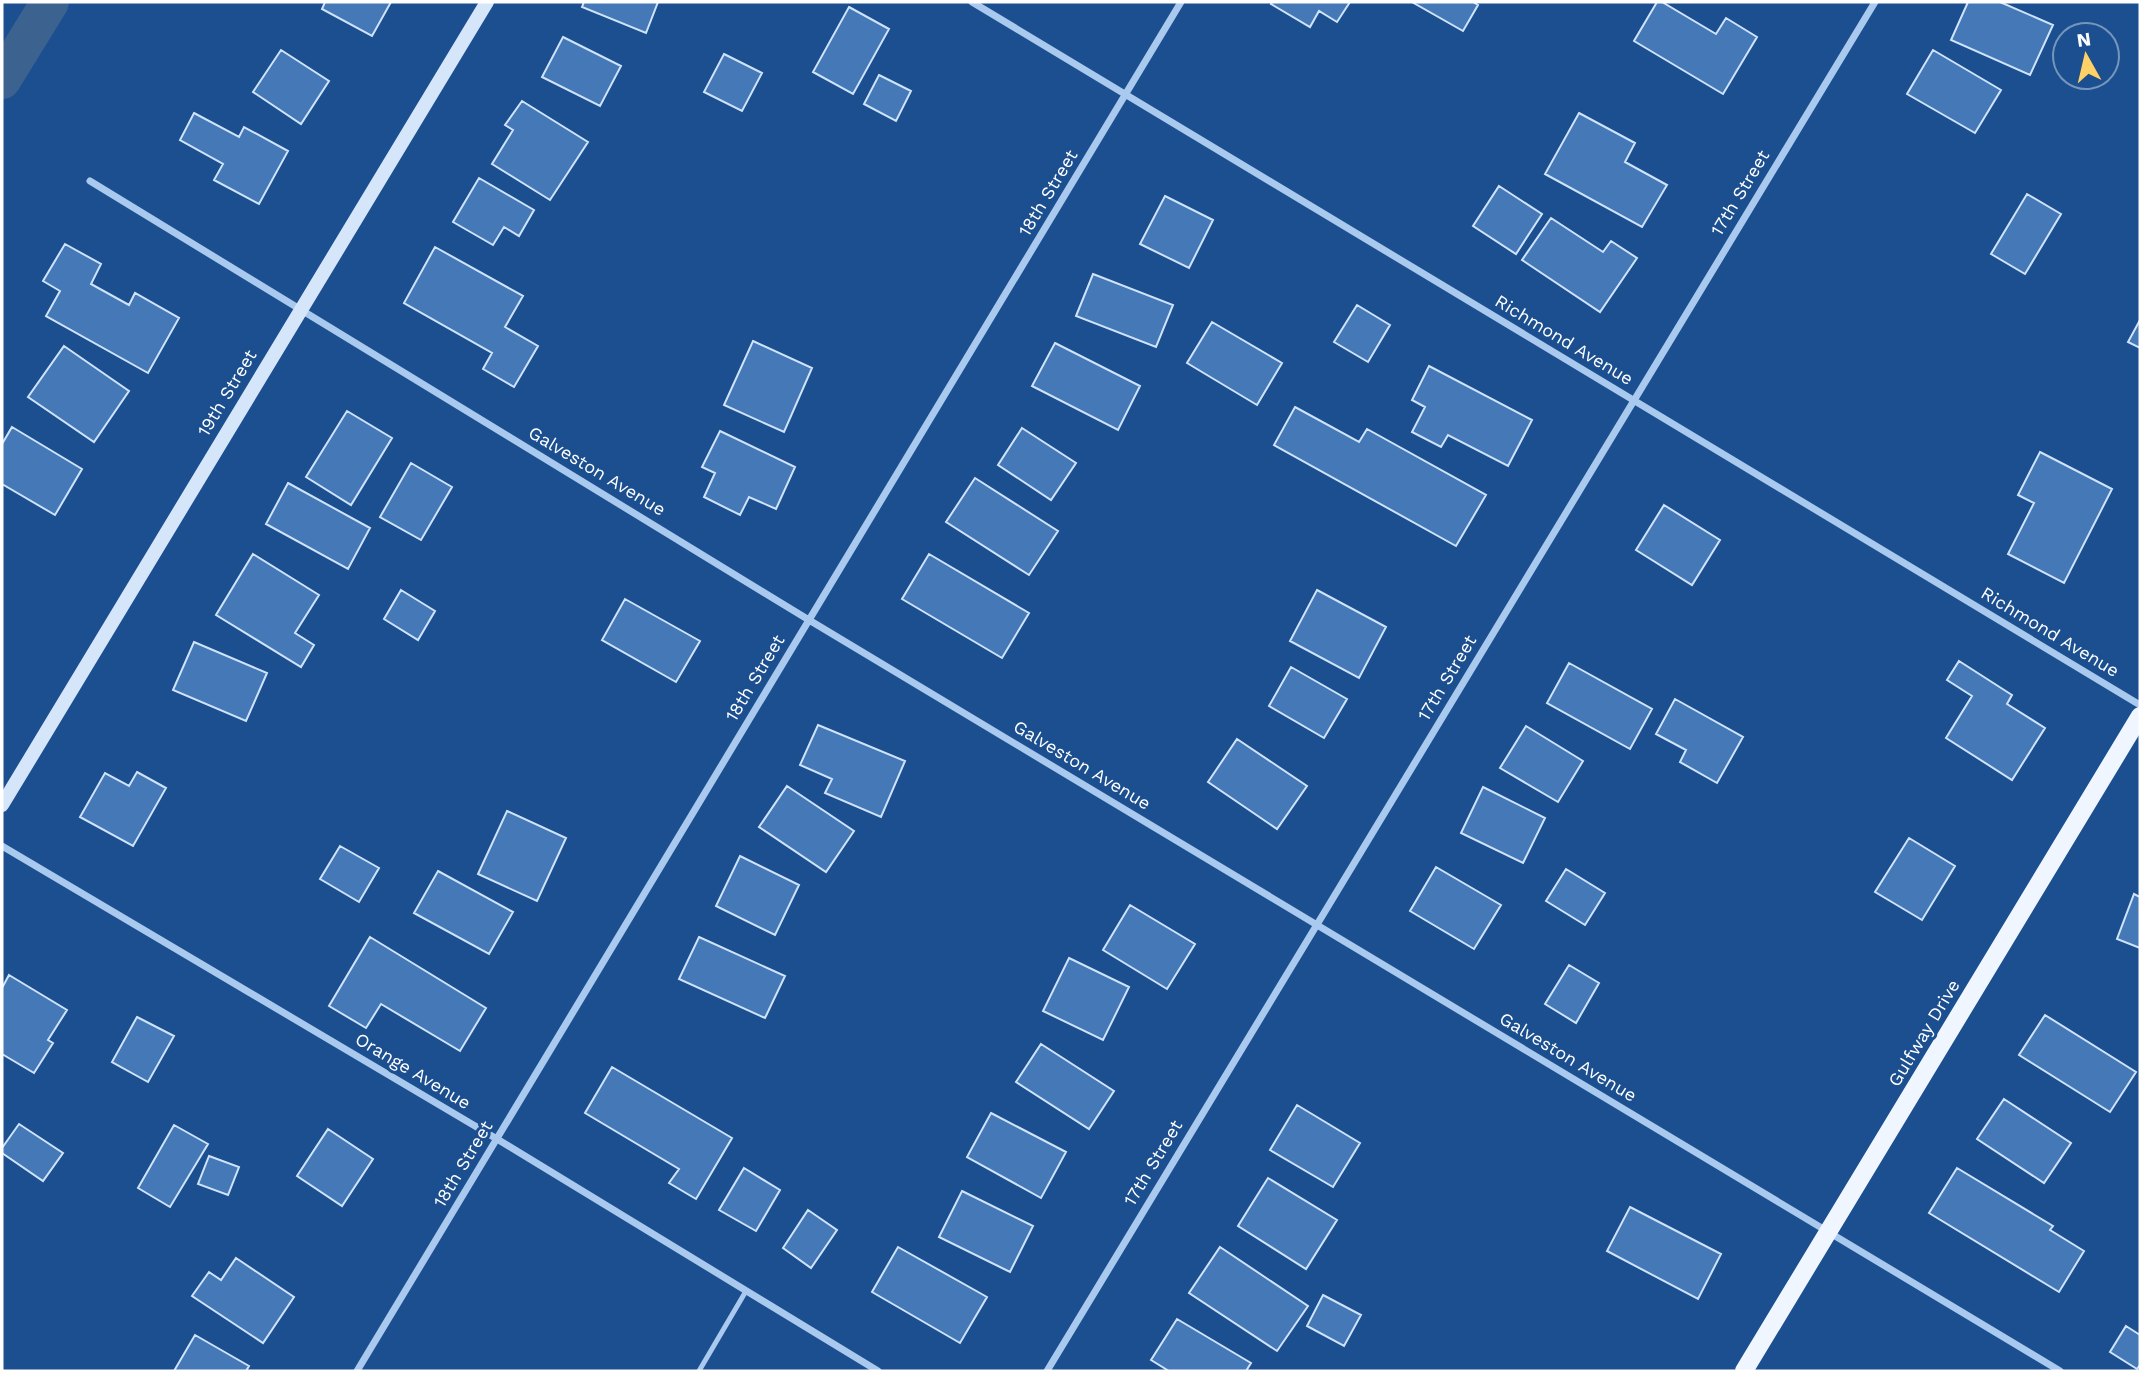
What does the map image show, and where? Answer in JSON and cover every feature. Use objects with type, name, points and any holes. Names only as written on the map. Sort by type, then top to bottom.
[{"type":"main road","name":"Gulfway Drive","points":[[1744,1371],[2140,716]]},
{"type":"street","name":"19th Street","points":[[2,805],[487,2]]},
{"type":"street","name":"Richmond Avenue","points":[[972,2],[2140,705]]},
{"type":"street","name":"18th Street","points":[[357,1371],[1181,2]]},
{"type":"street","name":"17th Street","points":[[1046,1371],[1875,2]]},
{"type":"street","name":"Galveston Avenue","points":[[90,181],[809,620],[2060,1371]]},
{"type":"street","name":"Orange Avenue","points":[[2,846],[497,1139],[878,1371]]},
{"type":"lane","points":[[699,1371],[746,1291]]},
{"type":"building","points":[[325,2],[391,2],[372,36],[322,9]]},
{"type":"building","points":[[584,2],[658,2],[646,33],[582,7]]},
{"type":"building","points":[[1350,2],[1337,22],[1319,11],[1310,27],[1271,4]]},
{"type":"building","points":[[1412,2],[1473,2],[1478,5],[1463,31]]},
{"type":"building","points":[[1657,2],[1662,2],[1716,34],[1726,18],[1757,37],[1723,94],[1634,41]]},
{"type":"building","points":[[1968,2],[2000,2],[2051,24],[2030,75],[1951,40]]},
{"type":"building","points":[[849,7],[889,29],[853,94],[813,72]]},
{"type":"building","points":[[563,37],[621,66],[600,106],[542,77]]},
{"type":"building","points":[[281,50],[329,81],[301,124],[253,92]]},
{"type":"building","points":[[1933,50],[2001,90],[1975,133],[1907,94]]},
{"type":"building","points":[[724,54],[762,73],[742,111],[704,92]]},
{"type":"building","points":[[879,75],[911,91],[896,121],[864,104]]},
{"type":"building","points":[[522,101],[588,142],[550,200],[492,164],[513,130],[505,125]]},
{"type":"building","points":[[194,113],[239,137],[244,127],[288,151],[259,204],[214,180],[223,164],[180,140]]},
{"type":"building","points":[[1579,113],[1635,143],[1625,162],[1667,185],[1642,227],[1545,174]]},
{"type":"building","points":[[479,178],[534,210],[519,236],[504,227],[493,245],[453,222]]},
{"type":"building","points":[[1499,186],[1542,214],[1516,254],[1473,226]]},
{"type":"building","points":[[2027,194],[2061,214],[2025,274],[1991,254]]},
{"type":"building","points":[[1165,196],[1213,220],[1189,268],[1140,244]]},
{"type":"building","points":[[1551,218],[1603,252],[1611,241],[1637,258],[1600,312],[1522,260]]},
{"type":"building","points":[[65,244],[101,264],[91,284],[129,305],[135,293],[179,318],[148,373],[46,316],[60,291],[43,281]]},
{"type":"building","points":[[435,247],[523,296],[505,327],[538,346],[514,387],[483,369],[492,353],[404,303]]},
{"type":"building","points":[[1093,274],[1173,305],[1156,347],[1076,316]]},
{"type":"building","points":[[1357,305],[1390,325],[1368,362],[1334,342]]},
{"type":"building","points":[[2140,320],[2140,348],[2128,342]]},
{"type":"building","points":[[1212,322],[1282,363],[1257,405],[1187,363]]},
{"type":"building","points":[[753,341],[812,368],[784,432],[724,405]]},
{"type":"building","points":[[1055,343],[1140,386],[1118,430],[1032,386]]},
{"type":"building","points":[[64,346],[129,391],[94,442],[28,397]]},
{"type":"building","points":[[1429,366],[1532,420],[1508,466],[1448,435],[1441,447],[1412,432],[1425,407],[1412,400]]},
{"type":"building","points":[[1295,407],[1359,442],[1367,429],[1486,495],[1456,546],[1274,445]]},
{"type":"building","points":[[347,411],[392,438],[351,505],[306,477]]},
{"type":"building","points":[[12,427],[82,469],[55,515],[2,484],[2,444]]},
{"type":"building","points":[[1022,428],[1076,463],[1051,500],[998,465]]},
{"type":"building","points":[[720,431],[795,467],[776,509],[749,497],[740,515],[704,497],[715,473],[702,467]]},
{"type":"building","points":[[2040,452],[2112,489],[2064,583],[2008,554],[2034,503],[2018,495]]},
{"type":"building","points":[[411,463],[452,487],[421,540],[380,517]]},
{"type":"building","points":[[975,478],[1058,531],[1029,575],[946,522]]},
{"type":"building","points":[[288,483],[370,528],[348,569],[266,524]]},
{"type":"building","points":[[1664,505],[1720,540],[1692,585],[1636,550]]},
{"type":"building","points":[[253,554],[319,595],[295,633],[314,645],[301,667],[216,615]]},
{"type":"building","points":[[929,554],[1029,613],[1002,658],[902,599]]},
{"type":"building","points":[[401,590],[435,611],[418,640],[384,619]]},
{"type":"building","points":[[1317,590],[1386,627],[1359,678],[1290,641]]},
{"type":"building","points":[[625,599],[700,641],[676,682],[602,640]]},
{"type":"building","points":[[194,642],[267,673],[246,721],[173,690]]},
{"type":"building","points":[[1959,661],[2012,695],[2007,704],[2045,728],[2012,780],[1946,738],[1972,696],[1947,680]]},
{"type":"building","points":[[1569,663],[1652,709],[1630,749],[1547,703]]},
{"type":"building","points":[[1291,667],[1347,699],[1324,738],[1269,706]]},
{"type":"building","points":[[1675,699],[1743,737],[1717,783],[1680,762],[1686,750],[1656,734]]},
{"type":"building","points":[[818,725],[905,761],[881,817],[825,793],[832,779],[800,765]]},
{"type":"building","points":[[1526,726],[1583,761],[1558,802],[1500,768]]},
{"type":"building","points":[[1237,739],[1307,786],[1277,829],[1208,782]]},
{"type":"building","points":[[137,772],[166,788],[133,846],[80,817],[105,773],[129,786]]},
{"type":"building","points":[[787,786],[854,831],[826,872],[759,827]]},
{"type":"building","points":[[1483,787],[1545,818],[1523,863],[1461,833]]},
{"type":"building","points":[[507,811],[566,838],[537,901],[478,874]]},
{"type":"building","points":[[1909,838],[1955,866],[1922,920],[1875,892]]},
{"type":"building","points":[[340,846],[379,868],[359,902],[320,879]]},
{"type":"building","points":[[740,856],[799,885],[775,935],[716,906]]},
{"type":"building","points":[[1436,867],[1501,905],[1474,949],[1410,911]]},
{"type":"building","points":[[1566,869],[1605,893],[1585,925],[1546,901]]},
{"type":"building","points":[[438,871],[513,912],[489,954],[414,913]]},
{"type":"building","points":[[2134,894],[2140,897],[2140,948],[2117,939]]},
{"type":"building","points":[[1130,905],[1195,944],[1167,989],[1103,950]]},
{"type":"building","points":[[370,937],[486,1008],[460,1051],[381,1004],[366,1028],[329,1006]]},
{"type":"building","points":[[699,937],[785,976],[765,1018],[679,979]]},
{"type":"building","points":[[1069,958],[1129,987],[1103,1040],[1043,1011]]},
{"type":"building","points":[[1569,965],[1599,983],[1576,1023],[1545,1004]]},
{"type":"building","points":[[9,975],[67,1010],[48,1040],[53,1043],[34,1073],[2,1054],[2,988]]},
{"type":"building","points":[[2045,1015],[2136,1072],[2110,1112],[2019,1055]]},
{"type":"building","points":[[137,1017],[174,1036],[148,1082],[112,1062]]},
{"type":"building","points":[[1041,1044],[1114,1091],[1089,1129],[1016,1082]]},
{"type":"building","points":[[612,1067],[732,1138],[696,1199],[669,1183],[679,1169],[585,1113]]},
{"type":"building","points":[[2004,1099],[2071,1143],[2044,1183],[1977,1139]]},
{"type":"building","points":[[1297,1105],[1360,1143],[1333,1187],[1270,1150]]},
{"type":"building","points":[[991,1113],[1066,1152],[1041,1198],[967,1157]]},
{"type":"building","points":[[19,1124],[63,1153],[43,1181],[2,1153],[2,1148]]},
{"type":"building","points":[[174,1125],[208,1144],[170,1207],[138,1188]]},
{"type":"building","points":[[328,1129],[373,1159],[342,1206],[297,1176]]},
{"type":"building","points":[[209,1156],[239,1167],[228,1195],[198,1184]]},
{"type":"building","points":[[744,1168],[780,1190],[756,1231],[719,1210]]},
{"type":"building","points":[[1957,1168],[2053,1226],[2050,1230],[2084,1251],[2059,1292],[1929,1213]]},
{"type":"building","points":[[1268,1178],[1337,1220],[1306,1269],[1238,1226]]},
{"type":"building","points":[[962,1191],[1033,1226],[1010,1272],[939,1237]]},
{"type":"building","points":[[1630,1207],[1721,1254],[1698,1299],[1607,1251]]},
{"type":"building","points":[[808,1210],[837,1230],[811,1268],[783,1248]]},
{"type":"building","points":[[898,1247],[987,1297],[960,1343],[872,1292]]},
{"type":"building","points":[[1220,1247],[1308,1306],[1277,1351],[1189,1293]]},
{"type":"building","points":[[236,1258],[294,1297],[263,1343],[192,1296],[209,1272],[221,1280]]},
{"type":"building","points":[[1323,1295],[1361,1315],[1344,1346],[1307,1326]]},
{"type":"building","points":[[1177,1319],[1251,1363],[1246,1371],[1169,1371],[1151,1360]]},
{"type":"building","points":[[2126,1326],[2140,1335],[2140,1365],[2137,1369],[2110,1352]]},
{"type":"building","points":[[195,1335],[249,1366],[246,1371],[174,1371]]},
{"type":"waterway","points":[[2,80],[50,2]]}]
